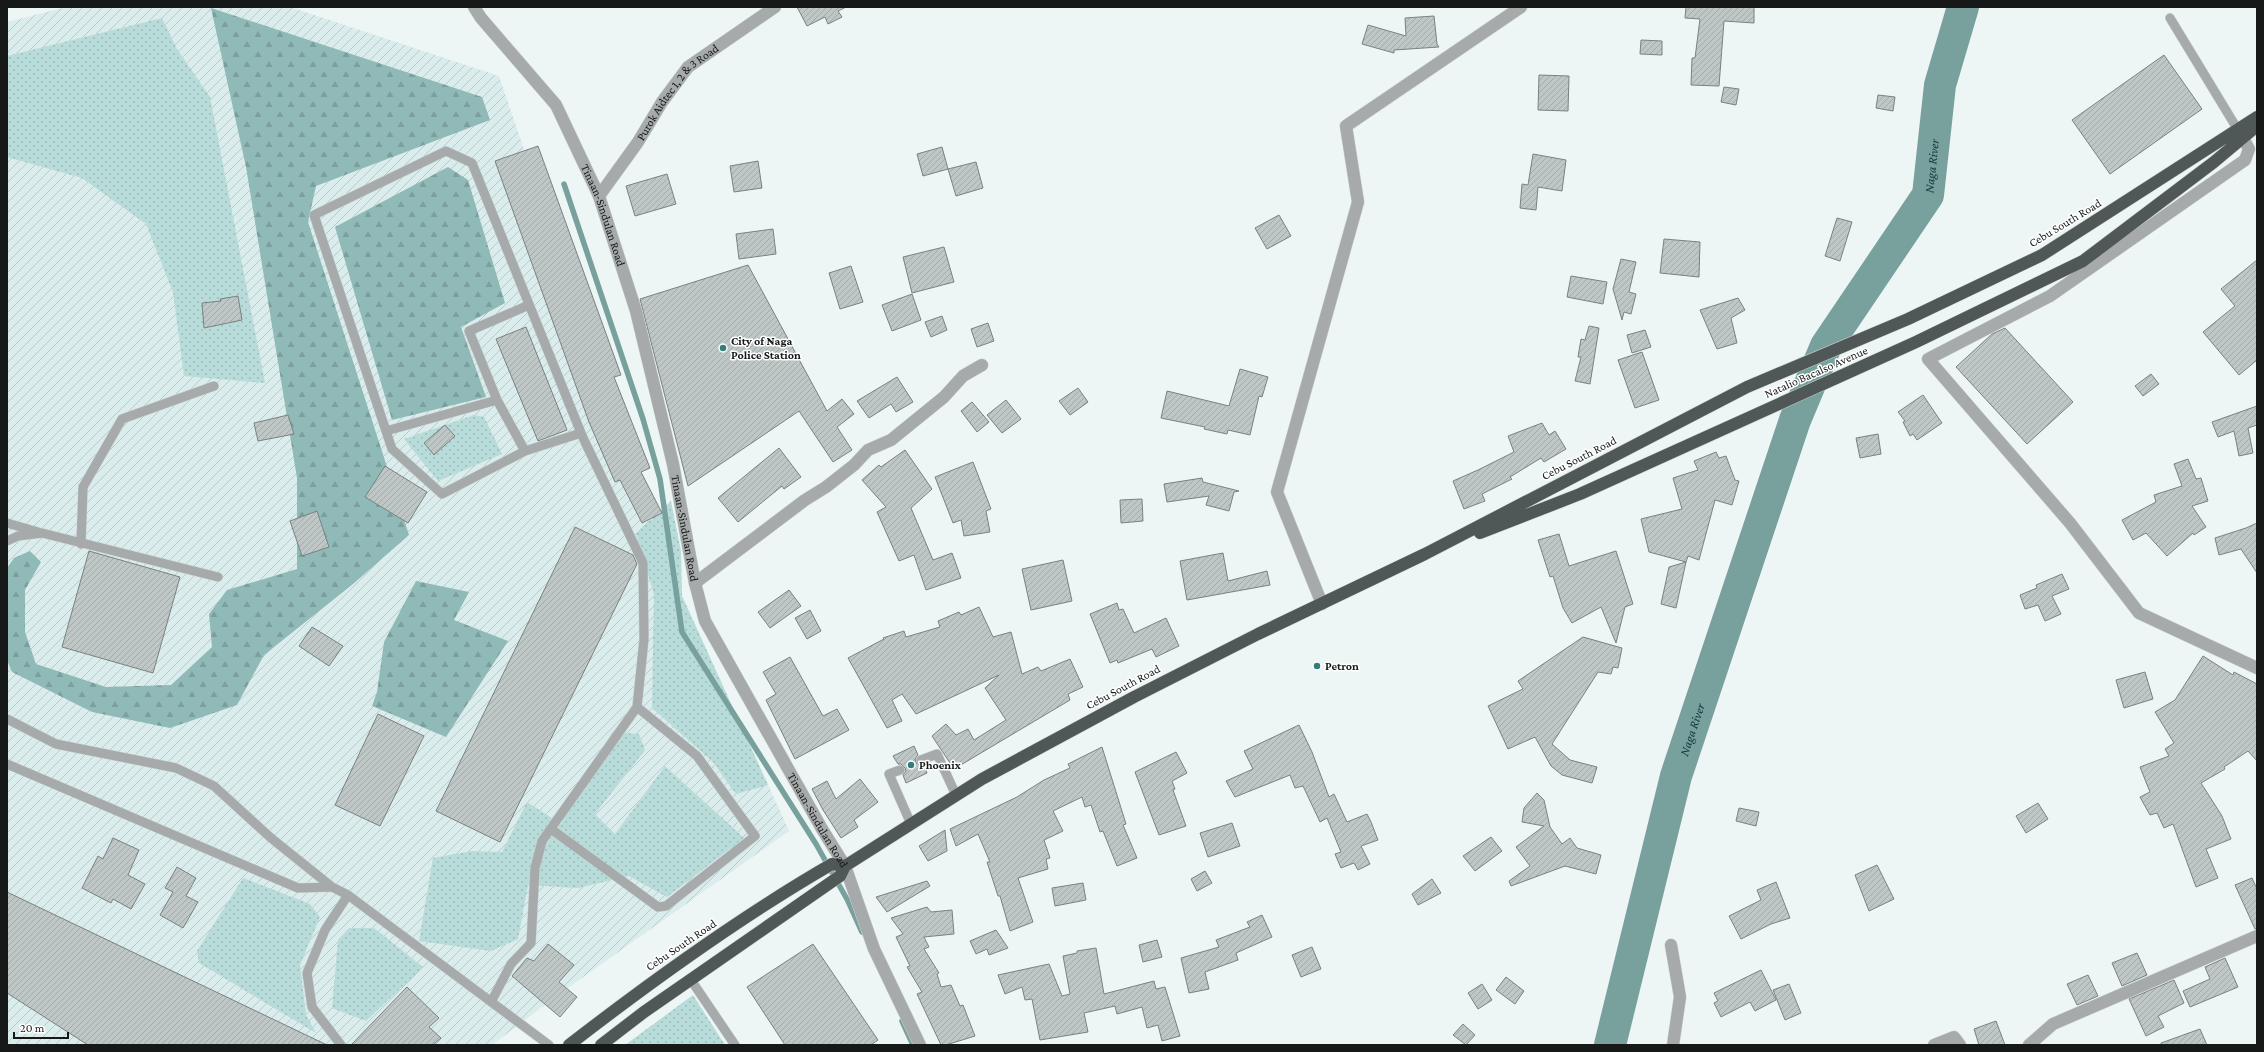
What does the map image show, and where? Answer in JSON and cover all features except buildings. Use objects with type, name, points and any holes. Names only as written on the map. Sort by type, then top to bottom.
[{"type":"highway","name":"Cebu South Road","points":[[1888,355],[2083,262],[2240,135],[2257,118]]},
{"type":"highway","name":"Cebu South Road","points":[[1876,332],[2042,255],[2257,126]]},
{"type":"highway","name":"Natalio Bacalso Avenue","points":[[1747,387],[1876,332]]},
{"type":"highway","name":"Natalio Bacalso Avenue","points":[[1756,414],[1888,355]]},
{"type":"highway","name":"Cebu South Road","points":[[569,1045],[625,1001],[677,964],[813,875],[832,864],[842,871],[911,824],[982,779],[1134,697],[1425,554],[1747,387]]},
{"type":"highway","name":"Cebu South Road","points":[[1425,554],[1580,494],[1756,414]]},
{"type":"highway","points":[[601,1045],[822,888],[842,871]]},
{"type":"street","name":"Tinaan-Sindulan Road","points":[[474,7],[481,18],[556,105],[599,196],[636,311],[673,464],[695,583],[705,621],[822,829],[842,871],[874,949],[920,1045]]},
{"type":"street","name":"Purok Aidtec 1, 2 & 3 Road","points":[[599,196],[638,142],[662,102],[688,67],[775,7]]},
{"type":"street","points":[[1322,604],[1277,492],[1358,202],[1346,126],[1521,7]]},
{"type":"street","points":[[2240,135],[2249,149],[2245,160],[2050,296],[1928,359],[2070,523],[2139,613],[2257,668]]},
{"type":"street","points":[[695,583],[805,500],[826,487],[854,466],[868,450],[891,440],[944,397],[963,376],[982,365]]},
{"type":"street","points":[[2029,1045],[2053,1024],[2257,936]]},
{"type":"street","points":[[1671,945],[1680,997],[1673,1045]]},
{"type":"street","points":[[1934,1045],[1954,1037],[1960,1045]]},
{"type":"lane","points":[[2170,18],[2240,135]]},
{"type":"lane","points":[[491,1002],[511,964],[531,943],[535,868],[542,841],[637,707],[644,639],[643,563],[581,433],[472,163],[446,151],[314,215],[392,449],[442,494],[525,451],[581,433]]},
{"type":"lane","points":[[525,451],[497,400],[468,330],[529,305]]},
{"type":"lane","points":[[81,544],[82,487],[122,419],[214,386]]},
{"type":"lane","points":[[386,431],[497,400]]},
{"type":"lane","points":[[7,523],[81,544],[218,577]]},
{"type":"lane","points":[[7,541],[18,536],[42,533]]},
{"type":"lane","points":[[551,829],[658,907],[666,906],[755,836],[697,756],[637,707]]},
{"type":"lane","points":[[7,719],[56,744],[176,768],[214,786],[271,838],[332,887],[348,895],[549,1045]]},
{"type":"lane","points":[[921,760],[937,754],[956,795]]},
{"type":"lane","points":[[7,764],[298,888],[332,887]]},
{"type":"lane","points":[[900,770],[889,774],[911,824]]},
{"type":"lane","points":[[341,1045],[312,1007],[307,973],[325,930],[348,895]]},
{"type":"lane","points":[[691,980],[735,1045]]},
{"type":"shaded area","points":[[66,7],[290,7],[499,76],[659,545],[789,831],[562,992],[492,1045],[7,1045],[7,22]]},
{"type":"shaded area","points":[[162,18],[177,49],[210,97],[265,383],[184,376],[173,292],[146,224],[82,178],[7,157],[7,56]]},
{"type":"shaded area","points":[[474,415],[484,417],[502,454],[438,481],[404,439]]},
{"type":"shaded area","points":[[671,501],[681,551],[682,596],[768,785],[736,794],[713,762],[652,708],[654,594],[636,534]]},
{"type":"shaded area","points":[[612,732],[639,734],[645,750],[595,814],[615,834],[665,766],[744,838],[667,897],[629,876],[578,888],[528,885],[518,939],[491,951],[419,941],[433,858],[472,851],[502,852],[527,802],[561,824]]},
{"type":"shaded area","points":[[243,878],[310,904],[320,917],[300,965],[306,1015],[316,1033],[199,963],[197,951]]},
{"type":"shaded area","points":[[349,928],[374,928],[423,967],[366,1021],[332,1008],[338,940]]},
{"type":"shaded area","points":[[693,995],[725,1045],[625,1045]]},
{"type":"green space","points":[[211,8],[482,97],[490,120],[316,186],[308,222],[409,535],[353,584],[264,655],[237,705],[170,728],[92,712],[12,672],[7,660],[7,568],[14,558],[30,551],[41,562],[25,590],[25,632],[36,664],[106,687],[171,685],[212,647],[209,614],[227,590],[297,569],[297,478],[246,167]]},
{"type":"green space","points":[[448,167],[468,180],[505,303],[461,327],[486,397],[392,420],[335,227]]},
{"type":"green space","points":[[416,581],[469,592],[454,620],[508,641],[446,737],[372,706],[377,692],[384,642]]},
{"type":"waterway","name":"Naga River","points":[[1610,1045],[1676,776],[1795,420],[1826,346],[1928,195],[1940,85],[1963,7]]},
{"type":"waterway","points":[[564,184],[643,419],[660,479],[682,632],[816,844],[848,901],[862,932]]},
{"type":"waterway","points":[[902,1021],[913,1045]]},
{"type":"place","name":"City of Naga Police Station","points":[[723,348]]},
{"type":"place","name":"Petron","points":[[1317,666]]},
{"type":"place","name":"Phoenix","points":[[911,765]]}]
